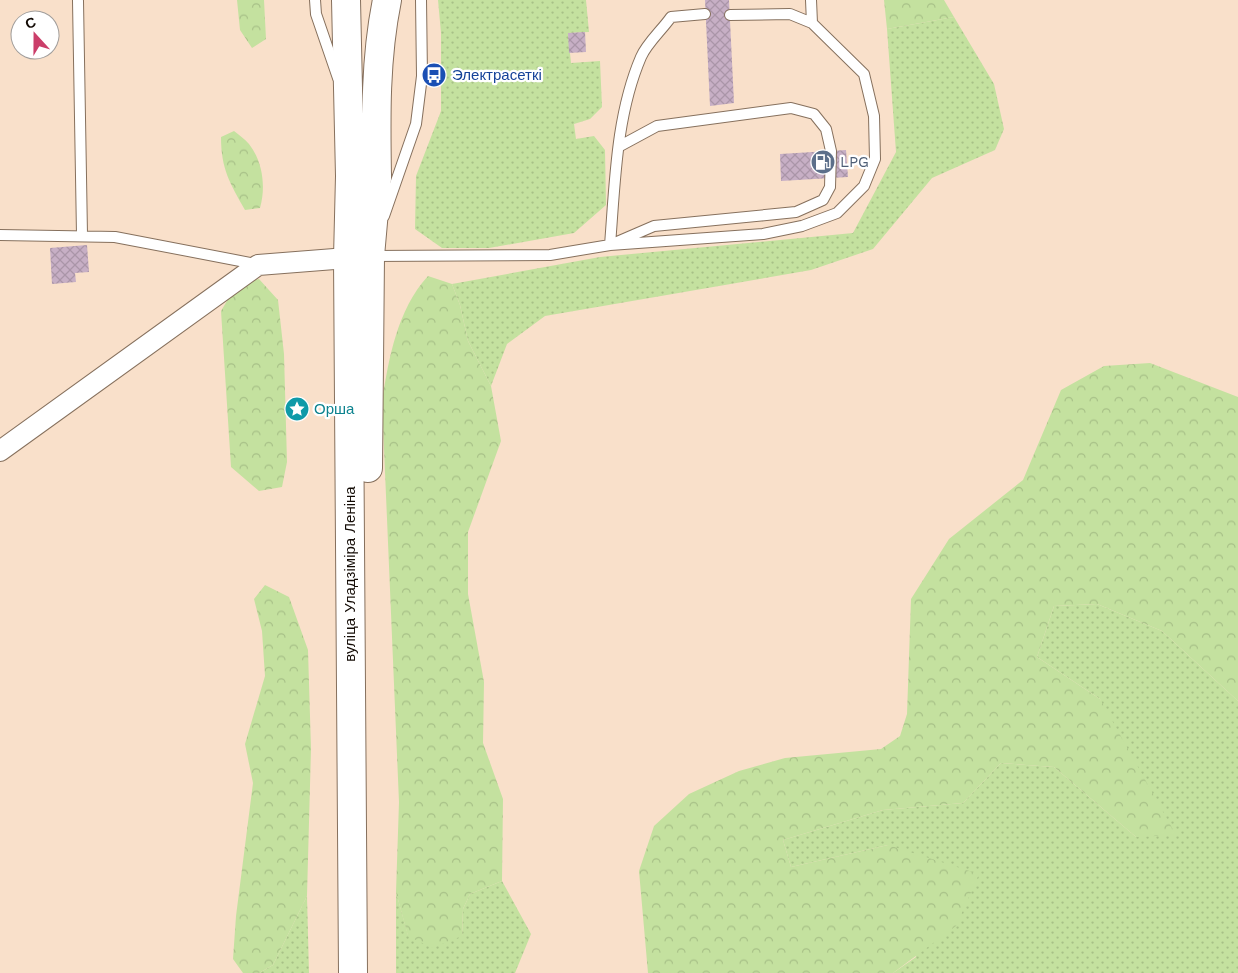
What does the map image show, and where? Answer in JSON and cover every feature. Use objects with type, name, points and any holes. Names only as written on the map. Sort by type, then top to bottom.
[{"type":"main road","points":[[346,0],[349,109],[363,177]]},
{"type":"main road","points":[[363,177],[380,33],[387,0]]},
{"type":"main road","name":"вуліца Уладзіміра Леніна","points":[[353,973],[359,257],[363,177]]},
{"type":"main road","name":"вуліца Уладзіміра Леніна","points":[[359,257],[366,973]]},
{"type":"street","points":[[0,451],[258,265],[359,257]]},
{"type":"lane","points":[[315,0],[316,14],[349,109]]},
{"type":"lane","points":[[421,0],[422,76],[416,124],[359,257],[550,256],[610,244],[763,234],[802,226],[837,213],[864,186],[875,159],[874,116],[864,74],[812,23],[790,14],[730,15]]},
{"type":"lane","points":[[811,0],[812,23]]},
{"type":"lane","points":[[78,1],[82,235]]},
{"type":"lane","points":[[610,244],[620,146],[627,103],[642,56],[671,18],[705,14]]},
{"type":"lane","points":[[610,244],[654,226],[796,212],[823,200],[830,187],[831,178],[831,151],[826,129],[814,114],[791,108],[657,126],[620,146]]},
{"type":"lane","points":[[0,235],[115,237],[258,265]]},
{"type":"green space","points":[[237,0],[264,0],[266,39],[252,48],[240,30]]},
{"type":"green space","points":[[438,0],[586,0],[589,32],[568,33],[571,63],[600,61],[602,107],[590,119],[574,124],[576,139],[594,136],[605,150],[606,205],[574,233],[489,248],[442,248],[415,229],[416,176],[441,111],[441,33]]},
{"type":"green space","points":[[884,0],[944,0],[954,17],[887,29]]},
{"type":"green space","points":[[954,17],[994,84],[1004,129],[995,150],[932,178],[873,249],[811,270],[545,316],[507,344],[491,386],[468,341],[460,305],[452,284],[600,257],[853,233],[896,152],[887,29]]},
{"type":"green space","points":[[234,131],[249,144],[260,167],[263,192],[260,208],[245,210],[227,175],[221,148],[221,137]]},
{"type":"green space","points":[[428,276],[452,284],[460,305],[468,341],[491,386],[501,441],[468,532],[468,594],[484,682],[483,743],[503,799],[502,881],[470,894],[463,909],[462,936],[432,948],[408,936],[396,892],[399,802],[382,401],[396,335],[417,289]]},
{"type":"green space","points":[[259,279],[278,300],[284,354],[287,462],[282,487],[259,491],[231,467],[221,311],[237,284]]},
{"type":"green space","points":[[1150,363],[1238,397],[1238,701],[1162,631],[1097,604],[1054,606],[1037,657],[1100,699],[1176,835],[1136,837],[1054,767],[1001,763],[963,803],[883,810],[783,840],[791,867],[888,845],[979,874],[956,926],[893,973],[648,973],[639,871],[654,826],[689,794],[739,771],[785,758],[881,749],[900,736],[907,714],[911,599],[949,539],[1023,480],[1061,390],[1104,366]]},
{"type":"green space","points":[[265,585],[289,597],[308,650],[311,749],[307,896],[273,965],[259,973],[243,973],[233,959],[236,916],[253,783],[245,744],[265,676],[262,631],[254,599]]},
{"type":"green space","points":[[1097,604],[1162,631],[1238,701],[1238,973],[893,973],[916,957],[888,845],[791,867],[783,840],[883,810],[963,803],[1001,763],[1054,767],[1136,837],[1100,699],[1037,657],[1054,606]]},
{"type":"green space","points":[[502,881],[531,934],[515,973],[396,973],[396,892],[408,935],[462,936],[463,909],[470,894]]},
{"type":"green space","points":[[307,896],[309,973],[259,973],[273,965]]},
{"type":"building","points":[[705,0],[729,0],[734,103],[710,106]]},
{"type":"building","points":[[585,32],[586,52],[569,53],[568,33]]},
{"type":"building","points":[[846,150],[848,177],[781,181],[780,154]]},
{"type":"building","points":[[87,245],[89,272],[75,273],[76,282],[52,284],[50,248]]},
{"type":"place","name":"Электрасеткі","points":[[434,75]]},
{"type":"place","name":"LPG","points":[[823,162]]},
{"type":"place","name":"Орша","points":[[297,409]]}]
